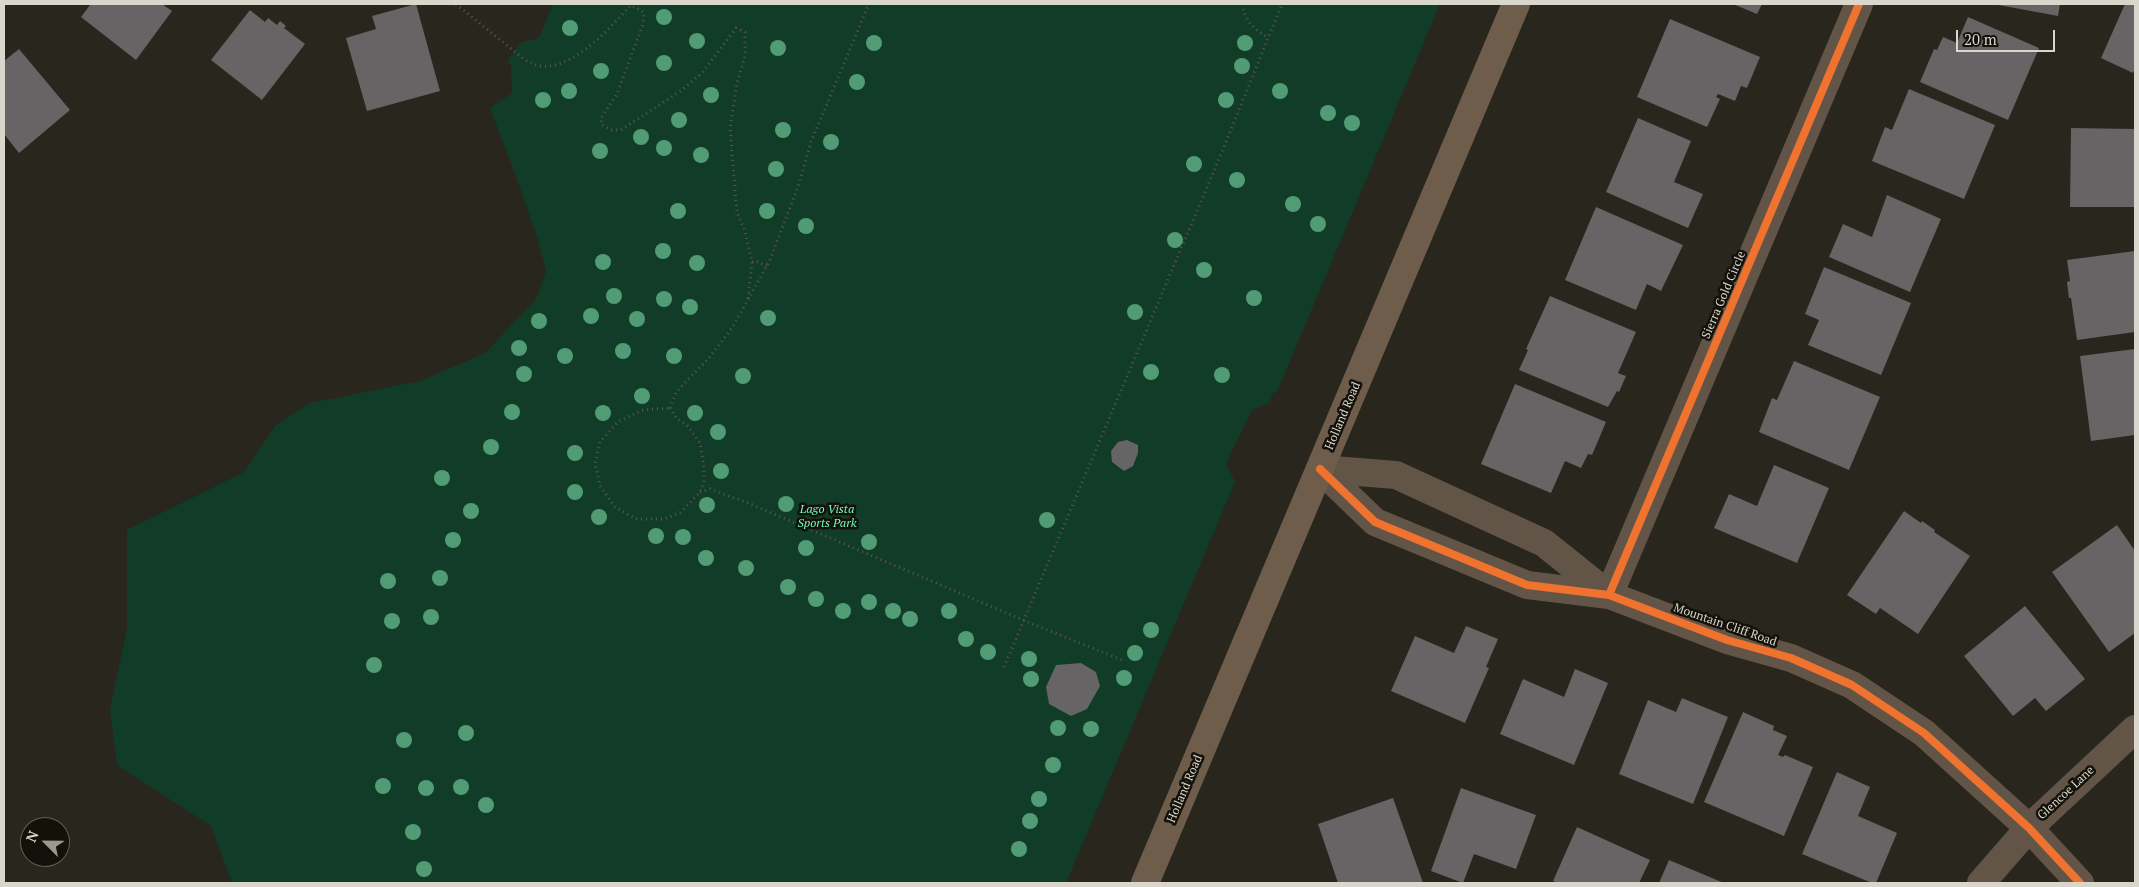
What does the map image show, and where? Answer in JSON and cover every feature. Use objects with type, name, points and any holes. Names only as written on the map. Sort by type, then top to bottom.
[{"type":"main road","name":"Holland Road","points":[[1145,883],[1516,4]]},
{"type":"street","name":"Sierra Gold Circle","points":[[1609,595],[1859,4]]},
{"type":"street","name":"Mountain Cliff Road","points":[[1320,469],[1375,522],[1527,585],[1609,595],[1727,640],[1791,658],[1852,685],[1924,732],[2029,828],[2080,883]]},
{"type":"street","name":"Mountain Cliff Road","points":[[1320,469],[1396,475],[1544,543],[1609,595]]},
{"type":"street","name":"Glencoe Lane","points":[[1981,883],[2029,828],[2135,729]]},
{"type":"path","points":[[456,4],[525,60],[537,66],[548,66],[562,62],[596,41],[630,6],[637,8],[644,14],[643,24],[617,94],[601,118],[601,124],[611,130],[621,130],[637,121],[682,90],[702,73],[736,28],[745,32],[745,56],[737,83],[730,128],[737,212],[745,231],[752,262],[748,300]]},
{"type":"path","points":[[670,408],[676,392],[709,358],[732,328],[767,266],[799,184],[811,142],[869,4]]},
{"type":"path","points":[[1242,4],[1248,22],[1260,33],[1268,37]]},
{"type":"path","points":[[1004,667],[1219,159],[1282,4]]},
{"type":"path","points":[[752,262],[756,261],[767,266]]},
{"type":"path","points":[[670,408],[677,419],[687,426],[700,443],[704,482],[700,492],[680,513],[664,519],[636,519],[615,508],[600,486],[595,463],[600,442],[619,421],[643,410],[670,408]]},
{"type":"path","points":[[700,492],[710,489],[748,503],[1122,660]]},
{"type":"green space","name":"Lago Vista Sports Park","points":[[553,4],[1440,4],[1277,392],[1273,393],[1269,403],[1252,410],[1226,464],[1235,482],[1066,883],[232,883],[211,826],[117,765],[110,710],[127,628],[127,530],[244,472],[275,426],[310,403],[420,381],[485,353],[536,299],[546,271],[538,240],[490,108],[512,93],[511,65],[507,62],[521,42],[539,38]]},
{"type":"building","points":[[88,4],[162,4],[172,11],[136,60],[81,17],[90,5]]},
{"type":"building","points":[[416,4],[440,91],[367,111],[346,38],[376,29],[372,16]]},
{"type":"building","points":[[1733,4],[1762,4],[1757,14]]},
{"type":"building","points":[[1993,4],[2060,4],[2058,16]]},
{"type":"building","points":[[2125,4],[2135,4],[2135,68],[2133,73],[2101,58]]},
{"type":"building","points":[[250,10],[265,22],[268,18],[277,25],[280,21],[286,26],[284,28],[305,44],[262,100],[211,60]]},
{"type":"building","points":[[1968,17],[2039,48],[2008,120],[1920,82],[1934,49],[1937,50],[1943,37],[1957,43]]},
{"type":"building","points":[[1670,19],[1760,57],[1747,88],[1741,86],[1735,101],[1718,94],[1716,97],[1720,99],[1707,127],[1637,97]]},
{"type":"building","points":[[19,49],[70,110],[19,153],[4,134],[4,61]]},
{"type":"building","points":[[1909,89],[1995,125],[1964,199],[1872,161],[1885,127],[1892,130]]},
{"type":"building","points":[[1638,118],[1691,141],[1674,182],[1703,194],[1688,228],[1606,192]]},
{"type":"building","points":[[2071,128],[2135,129],[2135,207],[2070,207]]},
{"type":"building","points":[[1887,195],[1941,219],[1910,292],[1829,257],[1843,224],[1872,237]]},
{"type":"building","points":[[1596,207],[1683,245],[1661,291],[1647,284],[1636,310],[1565,280]]},
{"type":"building","points":[[2135,251],[2135,332],[2077,340],[2067,282],[2070,281],[2067,260]]},
{"type":"building","points":[[1824,267],[1911,303],[1881,375],[1808,345],[1819,320],[1805,314]]},
{"type":"building","points":[[1550,296],[1636,332],[1618,373],[1626,376],[1619,392],[1617,391],[1608,407],[1519,370],[1528,350],[1526,349]]},
{"type":"building","points":[[2135,349],[2135,435],[2091,441],[2080,356]]},
{"type":"building","points":[[1794,361],[1880,397],[1849,470],[1759,432],[1772,398],[1777,400]]},
{"type":"building","points":[[1515,384],[1606,422],[1592,455],[1588,454],[1581,468],[1565,461],[1551,493],[1481,464]]},
{"type":"building","points":[[1127,440],[1138,445],[1138,453],[1133,466],[1124,471],[1112,462],[1111,451],[1118,442]]},
{"type":"building","points":[[1774,465],[1829,488],[1797,563],[1714,528],[1729,494],[1757,506]]},
{"type":"building","points":[[1904,511],[1921,523],[1922,521],[1935,530],[1934,532],[1970,556],[1918,634],[1880,608],[1876,614],[1847,595]]},
{"type":"building","points":[[2117,525],[2135,551],[2135,633],[2109,652],[2052,572]]},
{"type":"building","points":[[2025,606],[2085,679],[2046,711],[2035,698],[2013,716],[1964,656]]},
{"type":"building","points":[[1466,626],[1498,639],[1486,667],[1489,668],[1465,723],[1391,691],[1415,636],[1454,653]]},
{"type":"building","points":[[1081,663],[1096,672],[1100,686],[1087,709],[1071,716],[1049,704],[1046,687],[1056,665]]},
{"type":"building","points":[[1575,669],[1608,683],[1574,765],[1500,734],[1523,679],[1564,697]]},
{"type":"building","points":[[1682,698],[1728,717],[1693,804],[1619,774],[1648,700],[1676,712]]},
{"type":"building","points":[[1743,712],[1774,726],[1773,730],[1787,736],[1778,755],[1783,757],[1785,755],[1813,767],[1784,836],[1704,802]]},
{"type":"building","points":[[1837,772],[1870,787],[1858,816],[1897,833],[1876,883],[1802,854]]},
{"type":"building","points":[[1461,788],[1536,815],[1516,869],[1474,854],[1463,883],[1431,871]]},
{"type":"building","points":[[1393,798],[1423,883],[1338,883],[1318,824]]},
{"type":"building","points":[[1577,827],[1650,860],[1639,883],[1558,883],[1553,881]]},
{"type":"building","points":[[1669,860],[1724,883],[1659,883]]},
{"type":"cycle path","points":[[1609,595],[1859,4]]},
{"type":"cycle path","points":[[1320,469],[1375,522],[1527,585],[1609,595],[1727,640],[1791,658],[1852,685],[1924,733],[2029,828],[2080,883]]}]
